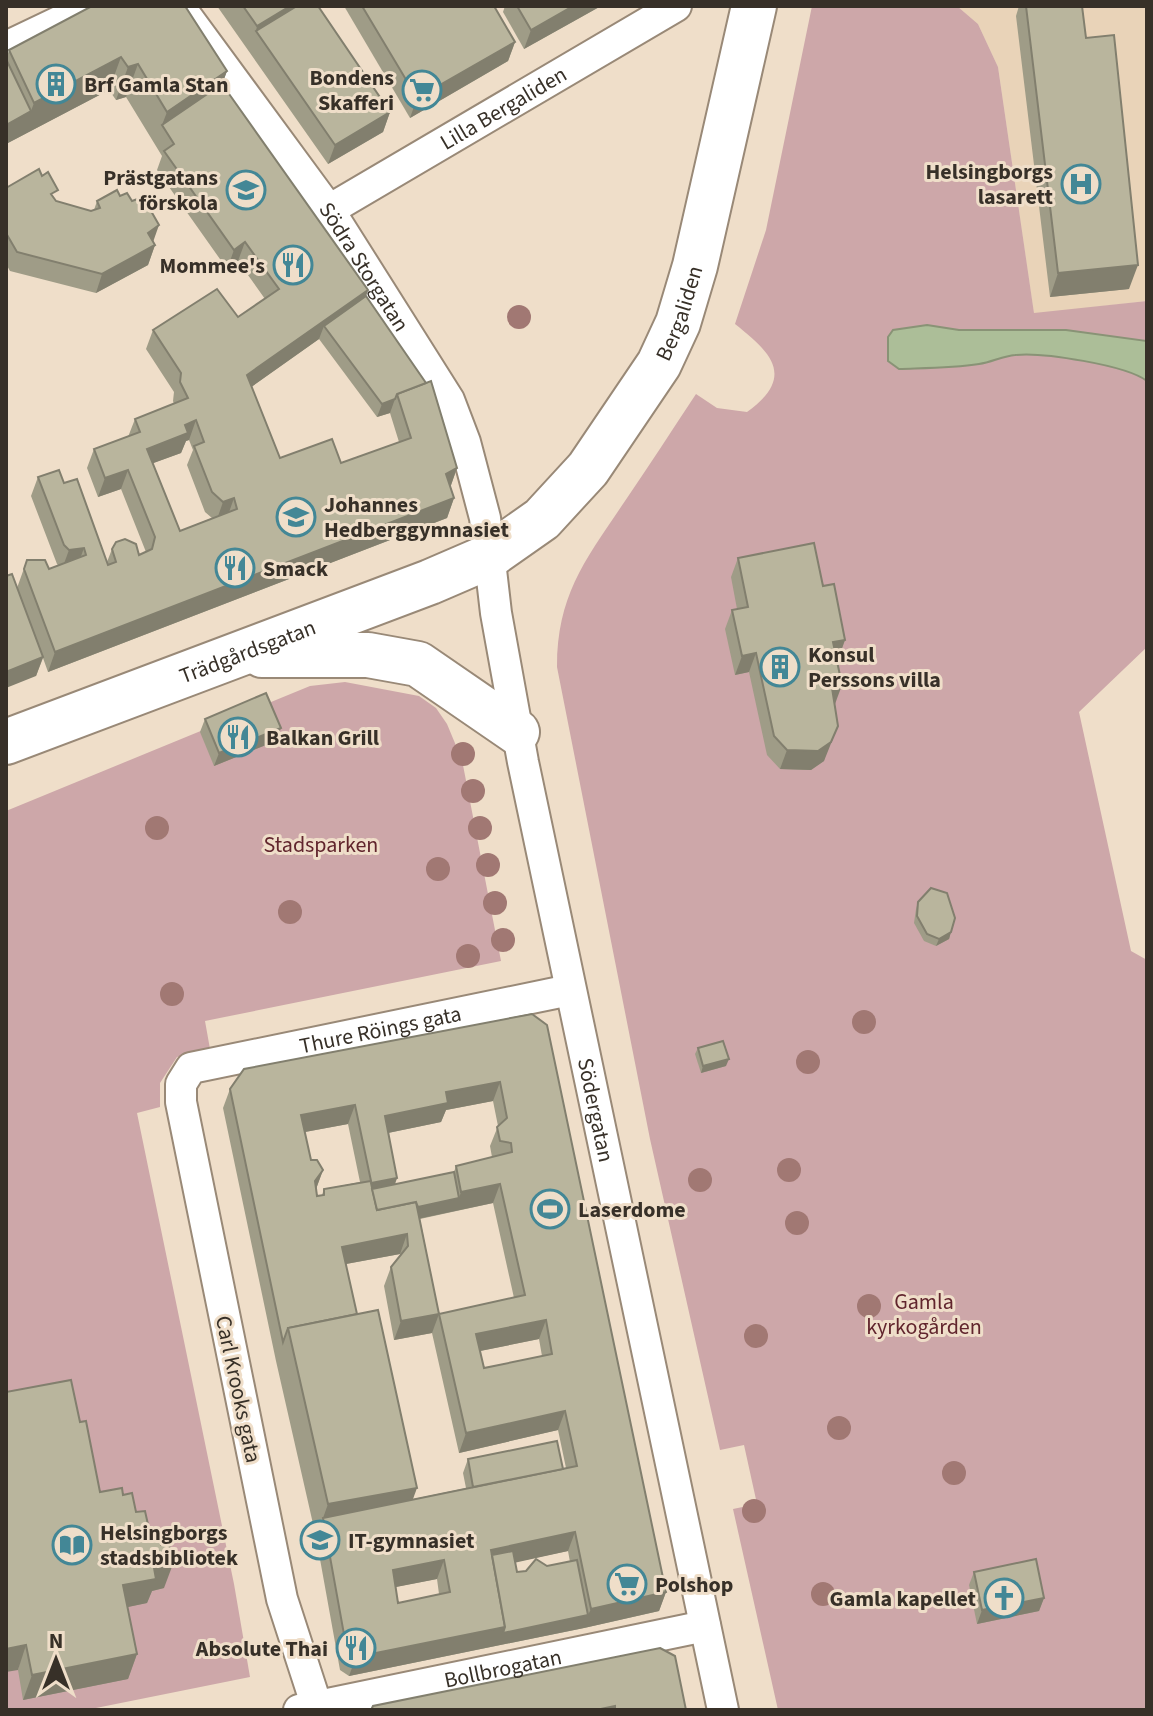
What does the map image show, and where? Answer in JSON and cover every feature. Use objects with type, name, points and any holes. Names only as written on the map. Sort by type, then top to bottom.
[{"type":"street","points":[[6,47],[92,6]]},
{"type":"street","name":"Södra Storgatan","points":[[179,6],[329,210],[449,400],[476,481],[488,557]]},
{"type":"street","name":"Lilla Bergaliden","points":[[329,210],[676,6]]},
{"type":"street","name":"Bergaliden","points":[[488,557],[542,519],[588,469],[659,364],[678,323],[695,266],[754,6]]},
{"type":"street","name":"Trädgårdsgatan","points":[[6,742],[430,582],[488,557]]},
{"type":"street","name":"Södergatan","points":[[488,557],[517,732],[723,1710]]},
{"type":"street","points":[[232,656],[393,657],[418,664],[517,732]]},
{"type":"street","name":"Thure Röings gata","points":[[191,1068],[570,990]]},
{"type":"street","name":"Carl Krooks gata","points":[[191,1068],[181,1084],[181,1102],[282,1599],[311,1709]]},
{"type":"street","name":"Bollbrogatan","points":[[311,1709],[705,1626]]},
{"type":"shaded area","name":"Helsingborgs lasarett","points":[[957,6],[1147,6],[1147,301],[1034,314],[998,67],[978,24]]},
{"type":"shaded area","points":[[927,325],[959,330],[1066,330],[1147,341],[1147,381],[1103,365],[1044,356],[1015,355],[979,364],[899,369],[888,361],[888,337],[893,330]]},
{"type":"green space","name":"Gamla kyrkogården","points":[[812,6],[957,6],[978,24],[998,67],[1034,313],[1147,301],[1147,341],[1066,330],[959,330],[927,325],[888,360],[899,369],[939,368],[984,363],[1015,355],[1044,356],[1103,365],[1147,381],[1147,647],[1079,712],[1131,951],[1147,960],[1147,1710],[778,1710],[733,1509],[757,1504],[744,1445],[720,1450],[650,1139],[557,667],[562,618],[576,578],[696,394],[717,408],[747,412],[771,387],[773,365],[759,344],[735,324],[766,230]]},
{"type":"green space","name":"Stadsparken","points":[[345,682],[419,696],[436,708],[447,724],[462,760],[501,961],[205,1021],[210,1049],[177,1057],[160,1083],[160,1107],[137,1113],[234,1584],[250,1677],[86,1710],[6,1710],[6,811],[310,686]]},
{"type":"building","points":[[92,6],[185,6],[227,71],[167,112],[138,64],[128,67],[121,57],[34,103],[9,50]]},
{"type":"building","points":[[243,6],[290,6],[257,26]]},
{"type":"building","points":[[297,6],[318,6],[390,112],[335,145],[256,31]]},
{"type":"building","points":[[362,6],[494,6],[515,42],[417,98]]},
{"type":"building","points":[[517,6],[573,6],[531,30]]},
{"type":"building","points":[[1026,6],[1082,6],[1086,38],[1114,35],[1138,265],[1058,273]]},
{"type":"building","points":[[6,59],[31,111],[6,125]]},
{"type":"building","points":[[222,84],[368,290],[247,375],[280,458],[332,439],[341,463],[411,438],[397,394],[431,381],[457,468],[446,474],[454,498],[55,652],[24,569],[27,560],[45,560],[49,569],[86,555],[84,548],[69,550],[64,545],[38,477],[59,470],[64,483],[77,479],[108,565],[116,562],[112,549],[116,542],[125,539],[136,544],[139,555],[152,549],[155,537],[128,470],[105,478],[94,449],[140,432],[135,419],[188,398],[180,382],[181,373],[153,330],[217,289],[238,317],[279,289],[245,242],[234,250],[164,151],[174,144],[162,125]],"holes":[[[196,420],[204,442],[194,446],[212,492],[223,502],[234,498],[237,509],[180,531],[147,449],[188,433],[185,425]]]},
{"type":"building","points":[[39,169],[42,176],[48,172],[58,190],[51,194],[56,201],[91,211],[100,208],[97,201],[117,190],[120,196],[127,193],[132,201],[143,197],[159,225],[148,233],[155,245],[102,274],[17,252],[6,233],[6,188]]},
{"type":"building","points":[[366,296],[426,383],[397,394],[395,399],[382,404],[324,326]]},
{"type":"building","name":"Konsul Perssons villa","points":[[814,543],[823,586],[834,584],[845,640],[833,642],[842,685],[832,688],[838,726],[831,742],[818,751],[787,750],[774,736],[756,653],[742,656],[732,610],[748,607],[738,558]]},
{"type":"building","points":[[12,574],[43,657],[6,672],[6,576]]},
{"type":"building","name":"Balkan Grill","points":[[266,693],[281,728],[219,753],[205,719]]},
{"type":"building","points":[[931,888],[947,893],[955,918],[951,932],[939,939],[927,934],[917,916],[918,902]]},
{"type":"building","points":[[532,1014],[547,1025],[666,1592],[591,1609],[575,1532],[491,1550],[505,1627],[356,1657],[347,1651],[323,1518],[577,1466],[565,1411],[466,1433],[439,1314],[401,1321],[391,1267],[408,1246],[407,1234],[342,1247],[357,1314],[288,1328],[283,1342],[230,1089],[244,1069]],"holes":[[[500,1082],[507,1118],[497,1127],[500,1141],[511,1143],[512,1152],[456,1166],[461,1192],[500,1184],[525,1295],[439,1314],[416,1202],[377,1210],[371,1183],[397,1178],[385,1116],[448,1103],[446,1092]],[[355,1105],[371,1181],[324,1189],[324,1195],[317,1196],[315,1181],[323,1170],[317,1160],[311,1160],[301,1115]],[[546,1320],[552,1354],[484,1368],[476,1334]],[[444,1560],[450,1592],[398,1603],[393,1570]]]},
{"type":"building","points":[[723,1041],[729,1059],[703,1066],[698,1048]]},
{"type":"building","points":[[454,1172],[459,1198],[418,1207],[416,1202],[377,1210],[372,1189]]},
{"type":"building","points":[[378,1310],[417,1488],[328,1504],[288,1328]]},
{"type":"building","name":"Helsingborgs stadsbibliotek","points":[[71,1380],[80,1422],[86,1421],[100,1492],[122,1488],[123,1495],[132,1493],[136,1512],[145,1511],[149,1529],[158,1528],[161,1545],[169,1544],[173,1564],[154,1568],[156,1579],[123,1585],[137,1654],[32,1675],[26,1645],[6,1649],[6,1392]]},
{"type":"building","points":[[557,1441],[563,1469],[473,1487],[468,1459]]},
{"type":"building","points":[[513,1551],[517,1572],[526,1571],[536,1559],[547,1566],[577,1560],[588,1615],[503,1633],[505,1627],[492,1555]]},
{"type":"building","name":"Gamla kapellet","points":[[1036,1559],[1044,1598],[982,1610],[974,1572]]},
{"type":"building","points":[[660,1648],[675,1656],[686,1710],[615,1710],[615,1706],[596,1710],[371,1710],[373,1706]]},
{"type":"place","name":"Brf Gamla Stan","points":[[56,84]]},
{"type":"place","name":"Bondens Skafferi","points":[[422,90]]},
{"type":"place","name":"Helsingborgs lasarett","points":[[1081,184]]},
{"type":"place","name":"Prästgatans förskola","points":[[246,190]]},
{"type":"place","name":"Mommee's","points":[[293,265]]},
{"type":"place","name":"Johannes Hedberggymnasiet","points":[[296,517]]},
{"type":"place","name":"Smack","points":[[235,568]]},
{"type":"place","name":"Konsul Perssons villa","points":[[780,667]]},
{"type":"place","name":"Balkan Grill","points":[[238,737]]},
{"type":"place","name":"Laserdome","points":[[550,1209]]},
{"type":"place","name":"IT-gymnasiet","points":[[320,1540]]},
{"type":"place","name":"Helsingborgs stadsbibliotek","points":[[72,1545]]},
{"type":"place","name":"Polshop","points":[[627,1584]]},
{"type":"place","name":"Gamla kapellet","points":[[1004,1598]]},
{"type":"place","name":"Absolute Thai","points":[[356,1648]]}]
